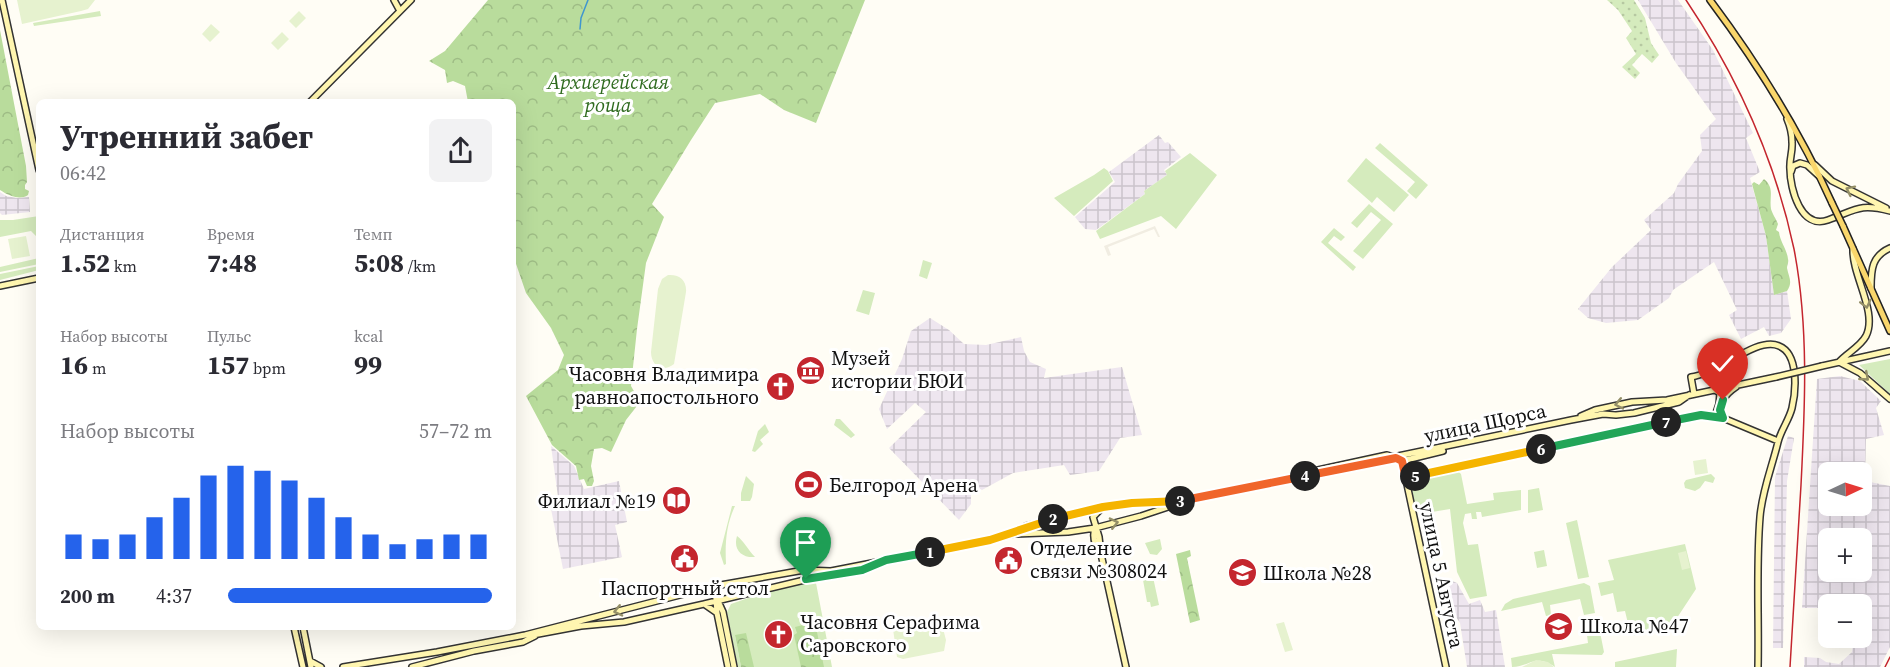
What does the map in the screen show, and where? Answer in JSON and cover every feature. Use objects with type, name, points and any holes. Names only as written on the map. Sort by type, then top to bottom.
[{"type":"main road","points":[[2,0],[36,156]]},
{"type":"main road","points":[[394,0],[400,11]]},
{"type":"main road","points":[[313,99],[411,0]]},
{"type":"main road","points":[[1710,0],[1746,49],[1784,108],[1820,177],[1890,331]]},
{"type":"main road","points":[[1784,108],[1792,135],[1790,170],[1792,183],[1801,210],[1812,220],[1825,221],[1864,206],[1890,211]]},
{"type":"main road","points":[[1792,183],[1791,170],[1798,163],[1807,165],[1820,177]]},
{"type":"main road","points":[[1813,164],[1832,181],[1890,211]]},
{"type":"main road","points":[[1839,362],[1847,352],[1864,339],[1868,328],[1867,304],[1852,262],[1853,247]]},
{"type":"main road","points":[[1871,288],[1875,259],[1890,248]]},
{"type":"main road","points":[[0,286],[36,279]]},
{"type":"main road","points":[[1692,394],[1691,377],[1709,372],[1760,346],[1771,343],[1783,348],[1790,356],[1793,365],[1792,408],[1778,441],[1760,517],[1758,667]]},
{"type":"main road","points":[[1575,419],[1595,410],[1632,402],[1667,400],[1890,351]]},
{"type":"main road","points":[[1839,362],[1860,372],[1890,399]]},
{"type":"main road","points":[[1723,418],[1721,403],[1729,391],[1740,384]]},
{"type":"main road","points":[[1714,390],[1720,396],[1715,416]]},
{"type":"main road","name":"улица Щорса","points":[[1013,534],[1026,526],[1103,507],[1192,499],[1400,458],[1575,419],[1603,414],[1634,413],[1679,402],[1692,394]]},
{"type":"main road","points":[[1405,476],[1695,416],[1723,418],[1778,441]]},
{"type":"main road","points":[[1303,476],[1322,469],[1387,455],[1400,458]]},
{"type":"main road","name":"улица 5 Августа","points":[[1400,458],[1446,667]]},
{"type":"main road","points":[[412,667],[474,651],[523,642],[537,633],[715,586],[804,570],[831,571],[1013,534],[1068,532],[1095,528],[1192,499]]},
{"type":"main road","points":[[1103,507],[1093,517],[1126,667]]},
{"type":"main road","points":[[343,667],[537,633],[624,622],[817,577],[862,570],[886,560]]},
{"type":"main road","points":[[715,586],[717,613],[728,667]]},
{"type":"main road","points":[[717,599],[723,612],[734,667]]},
{"type":"main road","points":[[704,604],[717,613]]},
{"type":"main road","points":[[530,627],[537,633]]},
{"type":"main road","points":[[295,630],[301,667]]},
{"type":"main road","points":[[304,630],[311,664],[321,667]]},
{"type":"shaded area","points":[[1638,0],[1678,0],[1713,50],[1753,133],[1746,138],[1760,172],[1750,178],[1766,236],[1774,295],[1787,291],[1791,319],[1781,333],[1769,336],[1764,327],[1741,339],[1729,315],[1737,310],[1714,262],[1673,290],[1669,298],[1638,320],[1606,323],[1588,318],[1578,309],[1612,267],[1651,230],[1644,220],[1674,193],[1702,151],[1700,135],[1716,119],[1676,63]]},
{"type":"shaded area","points":[[1159,135],[1181,157],[1164,170],[1167,175],[1096,230],[1085,229],[1075,217],[1115,182],[1109,172]]},
{"type":"shaded area","points":[[0,192],[17,198],[29,197],[30,212],[2,215],[0,213]]},
{"type":"shaded area","points":[[1155,226],[1160,237],[1154,229],[1108,247],[1111,255],[1108,256],[1104,246]]},
{"type":"shaded area","points":[[930,318],[949,330],[964,344],[986,345],[1021,337],[1024,351],[1030,362],[1046,369],[1044,378],[1122,367],[1142,435],[1120,438],[1099,471],[1070,475],[1064,465],[1013,473],[982,490],[975,486],[971,490],[971,504],[959,520],[889,448],[926,412],[915,403],[887,429],[879,409],[902,359],[911,331]]},
{"type":"shaded area","points":[[1840,376],[1860,381],[1881,401],[1876,408],[1884,435],[1866,439],[1865,462],[1818,462],[1818,516],[1872,516],[1872,482],[1890,486],[1890,647],[1880,667],[1804,667],[1804,657],[1820,658],[1826,662],[1839,664],[1852,652],[1852,648],[1872,648],[1872,594],[1818,594],[1818,608],[1802,608],[1817,379]]},
{"type":"shaded area","points":[[1788,436],[1794,438],[1787,481],[1783,648],[1773,648],[1775,477]]},
{"type":"shaded area","points":[[551,446],[574,466],[584,489],[619,481],[627,522],[615,525],[622,557],[563,569],[549,499],[558,497]]},
{"type":"shaded area","points":[[1443,577],[1457,583],[1469,604],[1480,600],[1485,612],[1496,610],[1505,667],[1467,667],[1460,623],[1451,609]]},
{"type":"green space","points":[[17,0],[95,0],[88,9],[22,24]]},
{"type":"green space","name":"Архиерейская роща","points":[[488,0],[865,0],[816,123],[784,110],[760,94],[715,103],[652,204],[664,217],[646,263],[637,329],[631,386],[640,402],[626,420],[611,452],[602,448],[594,449],[591,466],[594,481],[592,486],[587,486],[584,479],[579,480],[576,466],[552,445],[526,396],[558,370],[564,355],[551,328],[526,293],[516,264],[516,99],[467,99],[465,86],[453,81],[447,83],[445,70],[429,61],[445,51]]},
{"type":"green space","points":[[1607,0],[1634,0],[1645,18],[1651,43],[1659,55],[1652,63],[1642,54],[1632,65],[1640,73],[1635,79],[1622,67],[1636,54],[1626,38],[1632,31],[1618,10]]},
{"type":"green space","points":[[100,11],[101,16],[34,26],[33,23]]},
{"type":"green space","points":[[299,11],[306,18],[296,28],[289,21]]},
{"type":"green space","points":[[211,24],[220,32],[210,42],[202,34]]},
{"type":"green space","points":[[0,30],[26,166],[25,189],[29,191],[25,197],[17,197],[0,190]]},
{"type":"green space","points":[[282,32],[289,39],[278,50],[271,43]]},
{"type":"green space","points":[[1380,143],[1428,185],[1416,199],[1407,191],[1415,182],[1375,148]]},
{"type":"green space","points":[[1190,153],[1217,175],[1176,229],[1161,216],[1100,239],[1096,231],[1145,194],[1144,191],[1167,175],[1165,171]]},
{"type":"green space","points":[[1366,158],[1409,195],[1394,212],[1377,197],[1372,203],[1347,181]]},
{"type":"green space","points":[[1104,168],[1113,181],[1074,216],[1054,198],[1094,175]]},
{"type":"green space","points":[[1764,179],[1771,189],[1771,209],[1778,224],[1776,230],[1779,232],[1787,255],[1790,280],[1787,291],[1774,295],[1766,236],[1752,184],[1754,182],[1759,185]]},
{"type":"green space","points":[[1369,204],[1393,224],[1363,259],[1353,251],[1381,220],[1371,212],[1357,228],[1351,223]]},
{"type":"green space","points":[[36,216],[36,236],[31,231],[0,237],[0,220]]},
{"type":"green space","points":[[1334,228],[1345,237],[1341,241],[1334,236],[1328,243],[1356,267],[1353,271],[1321,242]]},
{"type":"green space","points":[[26,236],[30,256],[12,259],[8,239]]},
{"type":"green space","points":[[36,259],[36,265],[0,272],[0,267]]},
{"type":"green space","points":[[923,260],[932,263],[927,279],[919,276]]},
{"type":"green space","points":[[36,267],[36,271],[0,280],[0,274]]},
{"type":"green space","points":[[668,275],[682,279],[686,292],[674,364],[662,368],[655,364],[651,352],[658,289],[662,279]]},
{"type":"green space","points":[[863,290],[875,293],[869,315],[856,311]]},
{"type":"green space","points":[[1890,359],[1890,394],[1859,365]]},
{"type":"green space","points":[[836,419],[840,419],[855,435],[851,438],[834,425]]},
{"type":"green space","points":[[765,424],[769,432],[760,440],[763,444],[755,452],[752,451],[758,431]]},
{"type":"green space","points":[[1706,459],[1708,473],[1695,475],[1693,461]]},
{"type":"green space","points":[[1458,471],[1461,474],[1467,504],[1494,500],[1493,493],[1521,490],[1521,510],[1482,517],[1481,512],[1476,512],[1477,519],[1472,519],[1471,513],[1465,514],[1463,523],[1468,545],[1478,544],[1487,596],[1470,599],[1457,572],[1450,509],[1426,513],[1416,510],[1410,482]]},
{"type":"green space","points":[[1711,474],[1715,478],[1713,483],[1705,481],[1695,491],[1685,488],[1686,480]]},
{"type":"green space","points":[[746,476],[754,484],[752,497],[750,501],[741,501],[741,493]]},
{"type":"green space","points":[[1539,488],[1543,510],[1528,513],[1528,490]]},
{"type":"green space","points":[[732,506],[735,506],[728,527],[726,564],[724,565],[720,553]]},
{"type":"green space","points":[[1577,520],[1589,577],[1578,579],[1566,523]]},
{"type":"green space","points":[[737,536],[755,557],[739,552],[736,545]]},
{"type":"green space","points":[[1160,539],[1162,549],[1157,555],[1150,554],[1145,543]]},
{"type":"green space","points":[[1685,544],[1696,589],[1669,630],[1631,636],[1625,611],[1617,612],[1613,593],[1601,596],[1598,583],[1614,580],[1608,560]]},
{"type":"green space","points":[[1190,550],[1191,556],[1187,558],[1200,620],[1190,623],[1176,554]]},
{"type":"green space","points":[[1544,550],[1547,566],[1537,568],[1534,552]]},
{"type":"green space","points":[[1686,551],[1690,568],[1682,570],[1678,553]]},
{"type":"green space","points":[[1153,577],[1159,605],[1151,607],[1150,602],[1147,602],[1143,580]]},
{"type":"green space","points":[[812,580],[816,583],[832,667],[748,667],[735,635],[741,667],[738,667],[727,612],[731,604],[786,585]]},
{"type":"green space","points":[[1584,583],[1590,586],[1595,613],[1584,615],[1580,599],[1550,605],[1551,615],[1546,616],[1542,602],[1501,611],[1505,604],[1513,599]]},
{"type":"green space","points":[[941,621],[946,640],[944,651],[903,659],[897,657],[893,629]]},
{"type":"green space","points":[[815,622],[824,667],[801,667],[794,635],[797,633],[795,627]]},
{"type":"green space","points":[[1284,622],[1293,650],[1285,652],[1276,624]]},
{"type":"green space","points":[[1600,632],[1604,652],[1602,655],[1552,654],[1555,667],[1537,661],[1512,667],[1511,658],[1588,643],[1587,635]]},
{"type":"green space","points":[[746,633],[754,667],[741,667],[735,635]]},
{"type":"green space","points":[[1677,649],[1676,667],[1615,667],[1615,662]]},
{"type":"green space","points":[[1536,660],[1548,662],[1554,667],[1522,667]]},
{"type":"waterway","points":[[580,29],[581,18],[588,0]]},
{"type":"railway","points":[[1686,0],[1722,58],[1752,119],[1786,216],[1799,278],[1804,337],[1804,397],[1790,667]]},
{"type":"railway","points":[[1885,667],[1890,657]]},
{"type":"place","name":"Музей истории БЮИ","points":[[810,370]]},
{"type":"place","name":"Часовня Владимира равноапостольного","points":[[780,386]]},
{"type":"place","name":"Белгород Арена","points":[[808,485]]},
{"type":"place","name":"Филиал №19","points":[[677,501]]},
{"type":"place","name":"Паспортный стол","points":[[685,558]]},
{"type":"place","name":"Отделение связи №308024","points":[[1009,560]]},
{"type":"place","name":"Школа №28","points":[[1242,573]]},
{"type":"place","name":"Школа №47","points":[[1559,626]]},
{"type":"place","name":"Часовня Серафима Саровского","points":[[779,634]]},
{"type":"route","points":[[806,579],[862,570],[886,560],[990,540],[1013,534],[1026,526],[1103,507],[1132,503],[1173,502],[1396,458],[1402,461],[1406,479],[1466,464],[1695,416],[1707,415],[1723,418],[1720,410],[1723,400]]}]
